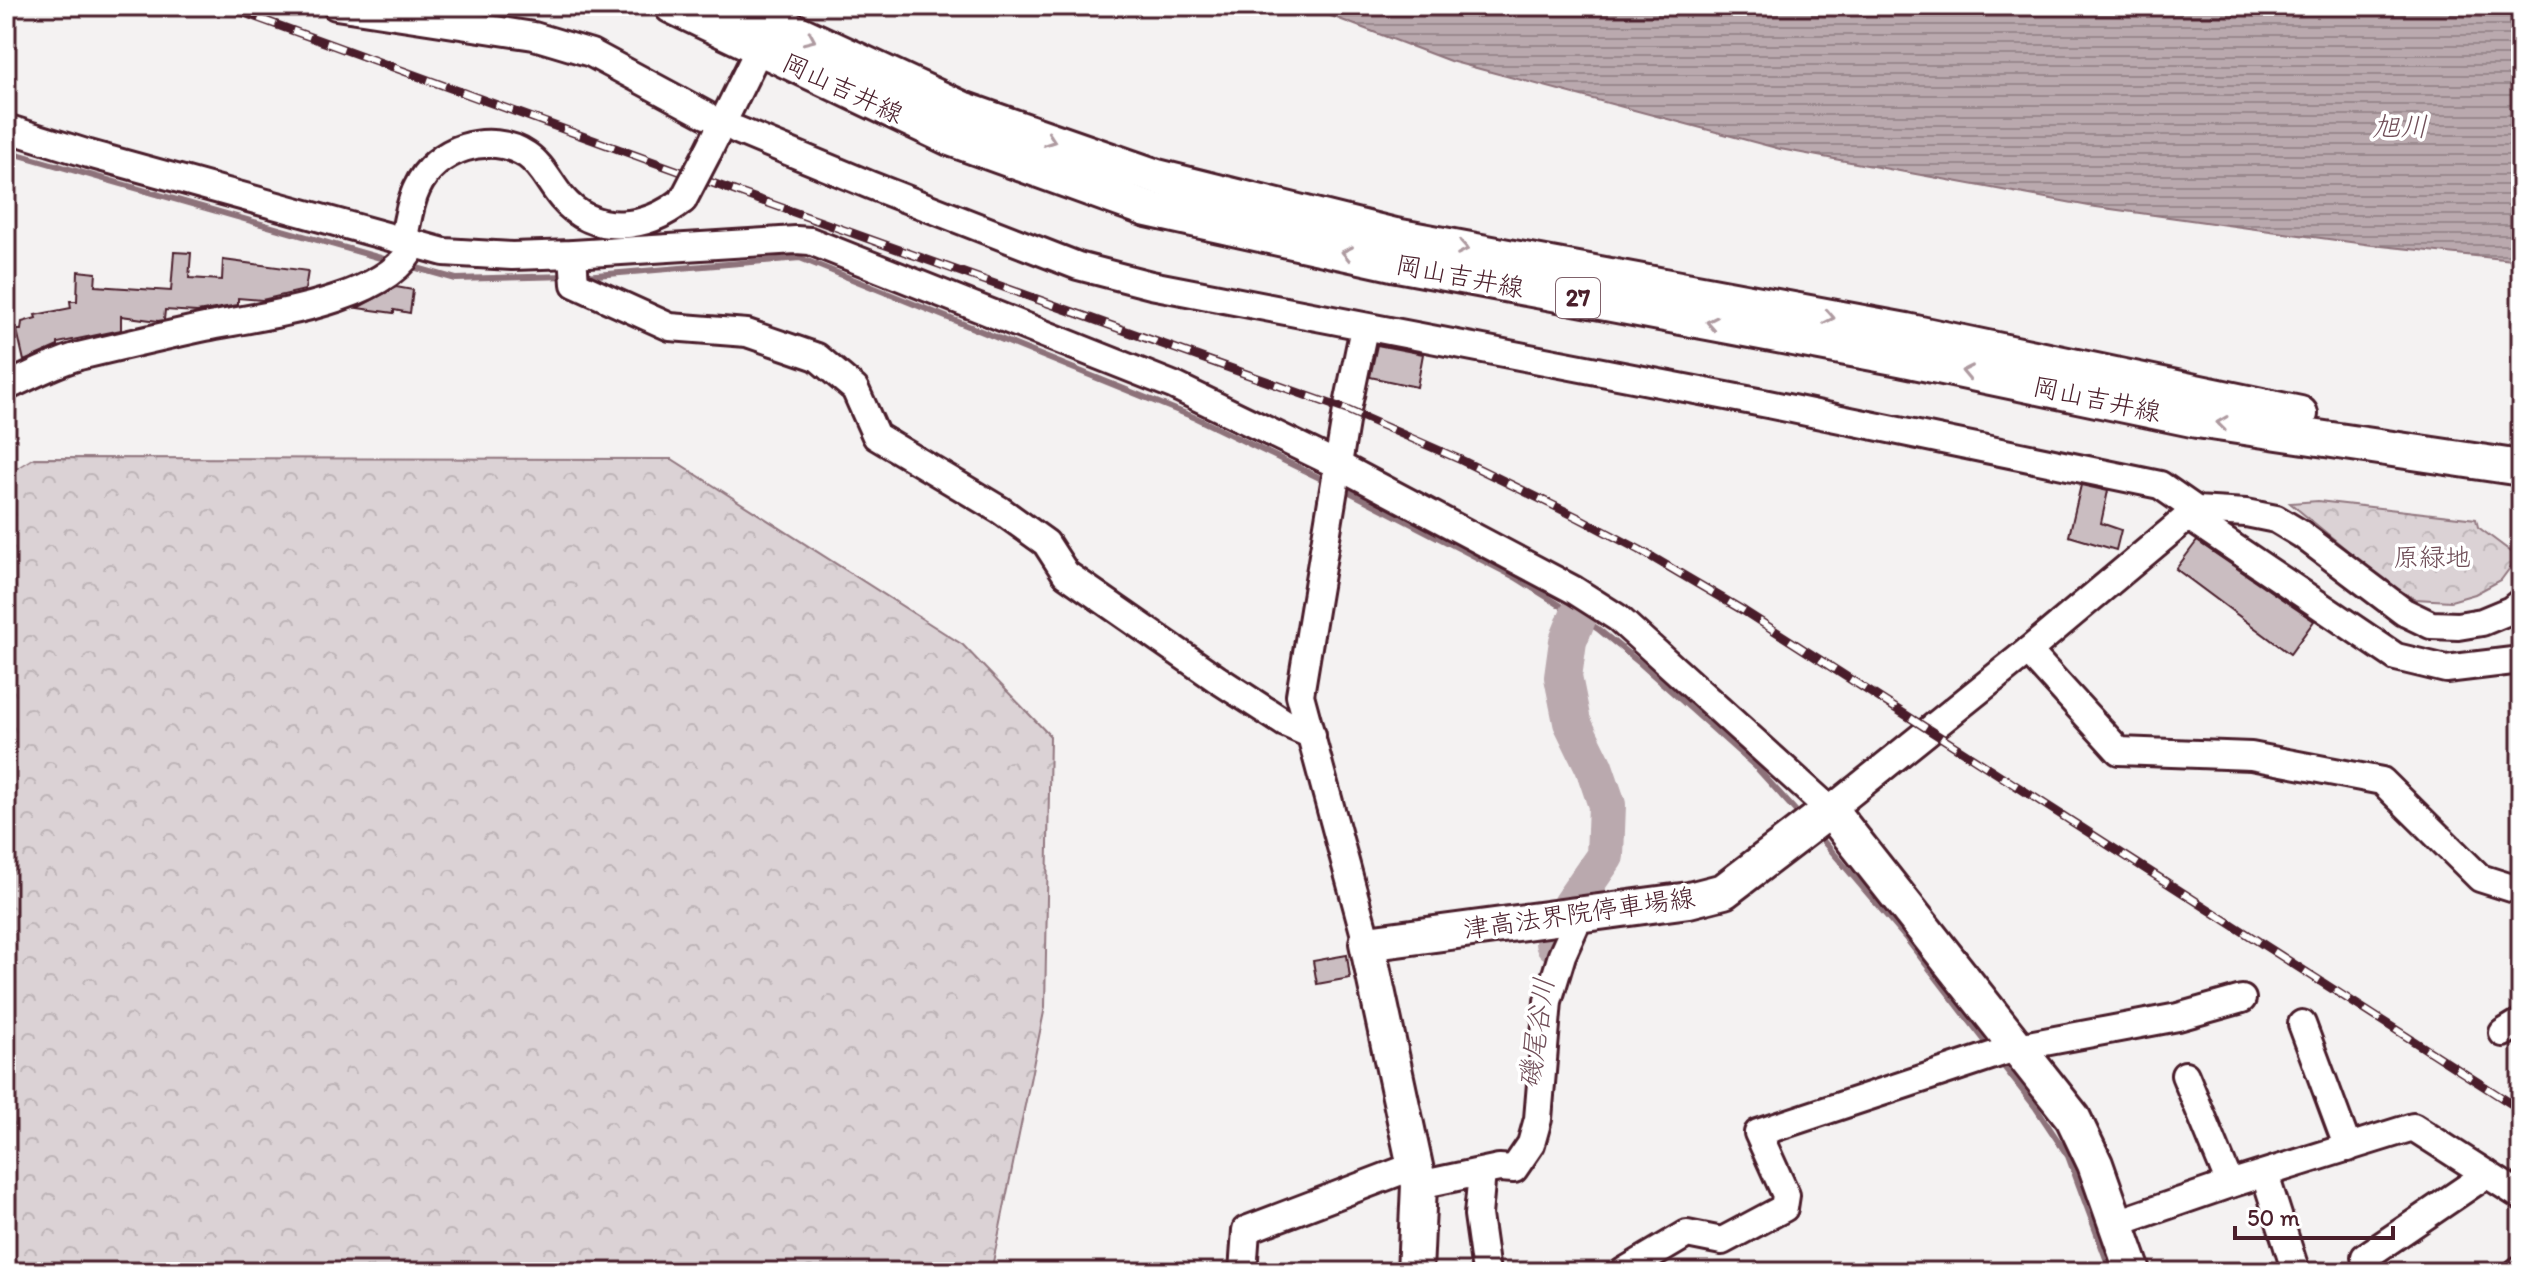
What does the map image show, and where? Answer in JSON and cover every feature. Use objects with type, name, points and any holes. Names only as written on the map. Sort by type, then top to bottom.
[{"type":"main road","name":"岡山吉井線","points":[[672,6],[769,25]]},
{"type":"main road","name":"岡山吉井線","points":[[740,6],[769,25],[844,86],[950,138],[1147,209],[1392,263],[1900,358],[2197,420],[2521,466]]},
{"type":"main road","name":"津高法界院停車場線","points":[[1367,943],[1689,900],[1724,891],[1818,820]]},
{"type":"main road","points":[[1818,820],[2002,1053],[2073,1118],[2095,1164],[2133,1272]]},
{"type":"main road","points":[[1367,943],[1417,1176],[1415,1272]]},
{"type":"street","points":[[336,6],[534,36],[591,53],[706,115]]},
{"type":"street","points":[[6,387],[75,357],[204,327],[298,310],[352,292],[405,253],[416,189],[436,162],[470,145],[488,144],[524,153],[536,162],[571,206],[594,219],[617,226],[642,223],[666,214],[683,200],[769,25]]},
{"type":"street","points":[[6,128],[405,253],[485,254],[574,270],[796,240],[810,241],[1161,380],[1337,479],[1574,590],[1618,618],[1818,820],[2193,514],[2246,513],[2276,519],[2301,534],[2404,612],[2431,625],[2458,626],[2482,622],[2511,610],[2521,602]]},
{"type":"street","points":[[737,130],[1078,266],[1151,285],[1768,404],[2160,485],[2193,514],[2396,657],[2446,669],[2521,660]]},
{"type":"street","points":[[574,270],[670,327],[747,333],[817,357],[855,389],[876,436],[1000,510],[1046,543],[1066,574],[1217,679],[1285,723],[1312,735]]},
{"type":"street","points":[[1364,328],[1347,410],[1300,695],[1367,943]]},
{"type":"street","points":[[2028,651],[2119,751],[2251,756],[2382,781],[2480,878],[2521,891]]},
{"type":"street","points":[[1243,1272],[1246,1230],[1417,1176],[1514,1169],[1531,1144],[1538,1119],[1548,1001],[1570,916]]},
{"type":"street","points":[[1623,1272],[1687,1234],[1722,1241],[1784,1208],[1786,1195],[1758,1133],[2002,1053],[2178,1017],[2242,999]]},
{"type":"street","points":[[2302,1024],[2348,1148]]},
{"type":"street","points":[[2185,1075],[2230,1184]]},
{"type":"street","points":[[2117,1223],[2413,1127],[2521,1196]]},
{"type":"street","points":[[1486,1272],[1478,1215],[1497,1170]]},
{"type":"street","points":[[2365,1257],[2487,1174]]},
{"type":"street","points":[[2265,1175],[2296,1272]]},
{"type":"green space","points":[[34,458],[672,459],[963,645],[1050,736],[1045,1007],[991,1272],[6,1272],[6,475]]},
{"type":"green space","name":"原緑地","points":[[2318,501],[2476,519],[2478,527],[2518,557],[2501,580],[2475,594],[2451,601],[2415,599],[2386,582],[2290,503]]},
{"type":"water","name":"旭川","points":[[1305,6],[2521,6],[2521,261],[2372,245],[2089,206],[1780,149],[1450,61]]},
{"type":"building","points":[[174,252],[191,253],[189,278],[222,280],[223,260],[308,271],[305,290],[262,300],[238,298],[238,305],[197,312],[165,310],[164,320],[158,321],[121,316],[121,330],[58,343],[58,346],[24,361],[17,330],[21,330],[22,322],[36,318],[35,315],[71,308],[70,301],[77,301],[78,271],[96,273],[95,286],[171,291]]},
{"type":"building","points":[[396,287],[413,290],[410,313],[357,308]]},
{"type":"building","points":[[1377,345],[1423,354],[1417,387],[1370,377]]},
{"type":"building","points":[[2081,485],[2108,491],[2101,523],[2121,530],[2116,550],[2069,536]]},
{"type":"building","points":[[2197,541],[2314,621],[2290,654],[2176,569]]},
{"type":"building","points":[[1347,955],[1350,978],[1317,984],[1313,961]]},
{"type":"waterway","points":[[6,151],[391,261]]},
{"type":"waterway","points":[[584,276],[800,258],[1196,418],[1326,481]]},
{"type":"waterway","points":[[406,265],[456,279],[569,276]]},
{"type":"waterway","points":[[1340,487],[1515,577],[1598,629],[1755,766],[1802,818]]},
{"type":"waterway","name":"磯尾谷川","points":[[1554,943],[1571,905],[1605,856],[1607,805],[1594,767],[1572,722],[1563,677],[1568,641],[1578,616]]},
{"type":"waterway","points":[[1818,835],[1905,937],[1992,1050]]},
{"type":"waterway","points":[[1998,1059],[2068,1156],[2111,1272]]},
{"type":"railway","points":[[225,6],[1347,410],[1461,460],[1640,550],[1744,611],[2521,1110]]}]
